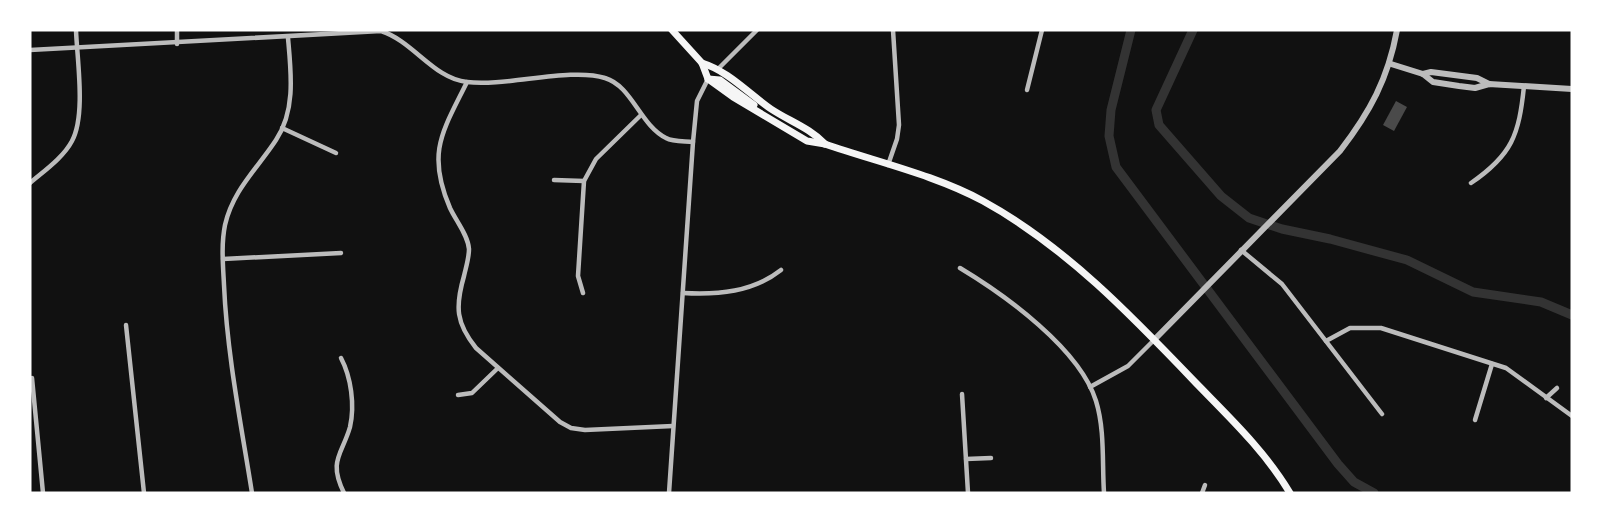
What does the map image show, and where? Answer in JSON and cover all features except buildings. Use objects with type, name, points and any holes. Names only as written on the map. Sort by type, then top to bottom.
[{"type":"main road","points":[[672,30],[702,63],[708,79],[733,98],[784,129],[807,141],[825,144],[959,190],[1016,220],[1081,272],[1155,340],[1252,441],[1290,493]]},
{"type":"main road","points":[[702,63],[719,68],[769,108],[817,135],[825,144]]},
{"type":"main road","points":[[708,79],[720,80],[763,112],[817,135]]},
{"type":"street","points":[[30,183],[55,161],[72,141],[78,124],[76,30]]},
{"type":"street","points":[[177,30],[177,44]]},
{"type":"street","points":[[669,493],[697,101],[708,79],[757,30]]},
{"type":"street","points":[[888,165],[899,125],[893,30]]},
{"type":"street","points":[[1027,90],[1041,30]]},
{"type":"street","points":[[1090,387],[1128,366],[1340,151],[1359,126],[1391,64],[1397,30]]},
{"type":"street","points":[[30,51],[288,38],[329,32],[381,31],[394,35],[447,76],[467,82],[603,77],[618,84],[641,115],[667,139],[693,142]]},
{"type":"street","points":[[252,493],[226,319],[224,227],[237,192],[277,139],[282,128],[291,95],[288,38]]},
{"type":"street","points":[[1391,64],[1423,74],[1433,82],[1484,87],[1489,84]]},
{"type":"street","points":[[1423,74],[1431,72],[1477,78],[1489,84],[1572,89]]},
{"type":"street","points":[[467,82],[447,118],[440,140],[439,167],[442,186],[469,250],[458,296],[459,316],[465,334],[498,368],[571,428],[585,430],[673,426]]},
{"type":"street","points":[[1471,183],[1497,164],[1513,141],[1521,116],[1524,86]]},
{"type":"street","points":[[584,293],[578,276],[584,181],[596,159],[641,115]]},
{"type":"street","points":[[282,128],[336,153]]},
{"type":"street","points":[[554,180],[584,181]]},
{"type":"street","points":[[1241,250],[1282,284],[1382,414]]},
{"type":"street","points":[[223,259],[341,253]]},
{"type":"street","points":[[960,268],[999,291],[1029,317],[1079,368],[1090,387],[1100,419],[1104,493]]},
{"type":"street","points":[[683,293],[710,295],[728,292],[765,282],[781,270]]},
{"type":"street","points":[[126,325],[144,493]]},
{"type":"street","points":[[1326,341],[1350,328],[1381,328],[1517,374],[1545,398],[1572,416]]},
{"type":"street","points":[[341,358],[350,374],[352,417],[336,465],[344,493]]},
{"type":"street","points":[[1475,420],[1492,364]]},
{"type":"street","points":[[458,395],[472,393],[498,368]]},
{"type":"street","points":[[32,378],[43,493]]},
{"type":"street","points":[[1545,398],[1557,388]]},
{"type":"street","points":[[962,394],[968,493]]},
{"type":"street","points":[[966,459],[991,458]]},
{"type":"street","points":[[1202,493],[1205,485]]},
{"type":"waterway","points":[[1131,30],[1111,110],[1109,136],[1116,167],[1338,464],[1354,482],[1374,493]]},
{"type":"waterway","points":[[1193,30],[1156,110],[1159,125],[1221,196],[1249,218],[1282,229],[1330,239],[1407,260],[1473,292],[1541,302],[1572,315]]}]
